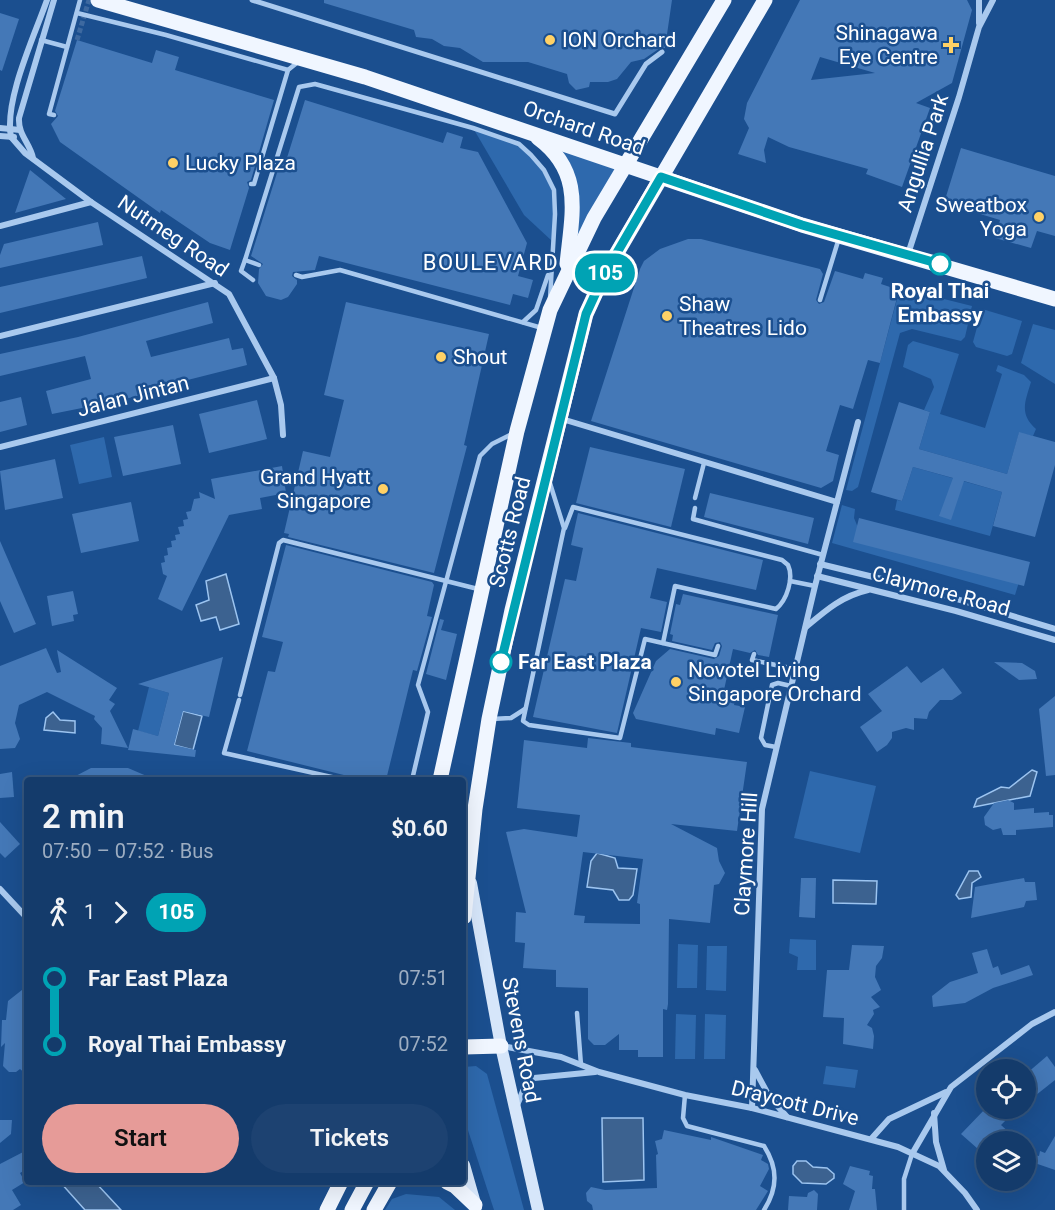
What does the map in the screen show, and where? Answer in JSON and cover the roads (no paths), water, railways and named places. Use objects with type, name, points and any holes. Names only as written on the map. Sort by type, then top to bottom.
[{"type":"main road","name":"Orchard Road","points":[[98,0],[303,59],[526,130],[840,236],[1055,299]]},
{"type":"main road","name":"Scotts Road","points":[[441,777],[480,590],[517,431],[550,310],[594,218],[724,0]]},
{"type":"main road","name":"Scotts Road","points":[[466,901],[475,809],[489,719],[512,610],[586,314],[604,275],[765,0]]},
{"type":"main road","points":[[526,130],[555,151],[565,165],[569,179],[572,216],[566,273]]},
{"type":"main road","name":"Stevens Road","points":[[469,876],[501,1046],[538,1210]]},
{"type":"main road","points":[[466,1047],[501,1046]]},
{"type":"main road","points":[[466,1172],[476,1207]]},
{"type":"main road","points":[[327,1210],[340,1185]]},
{"type":"main road","points":[[351,1210],[365,1185]]},
{"type":"main road","points":[[374,1210],[391,1185]]},
{"type":"main road","points":[[453,1185],[476,1207]]},
{"type":"street","points":[[11,137],[9,129],[15,92],[47,0]]},
{"type":"street","points":[[0,136],[21,138],[21,108],[54,0]]},
{"type":"street","points":[[252,0],[615,114],[646,64],[662,52]]},
{"type":"street","name":"Angullia Park","points":[[979,0],[979,27]]},
{"type":"street","name":"Angullia Park","points":[[908,255],[979,27],[993,0]]},
{"type":"street","points":[[0,128],[20,130]]},
{"type":"street","name":"Nutmeg Road","points":[[11,137],[33,158],[91,202],[215,282],[229,294],[274,378],[281,405],[284,435]]},
{"type":"street","name":"Nutmeg Road","points":[[21,138],[31,150],[33,158]]},
{"type":"street","points":[[0,226],[91,202]]},
{"type":"street","points":[[0,336],[215,282]]},
{"type":"street","name":"Jalan Jintan","points":[[0,447],[274,378]]},
{"type":"street","points":[[560,419],[837,502]]},
{"type":"street","name":"Claymore Hill","points":[[752,1108],[762,809],[817,576],[858,422]]},
{"type":"street","name":"Claymore Road","points":[[820,564],[927,590],[1055,629]]},
{"type":"street","name":"Claymore Road","points":[[817,576],[1055,640]]},
{"type":"street","points":[[805,628],[840,599],[872,590]]},
{"type":"street","points":[[0,888],[24,915]]},
{"type":"street","points":[[872,1138],[889,1119],[946,1092],[996,1050],[1032,1024],[1055,1012]]},
{"type":"street","name":"Draycott Drive","points":[[501,1046],[561,1057],[599,1072],[685,1095],[752,1108],[872,1138],[912,1154],[944,1171]]},
{"type":"street","points":[[753,1066],[769,1096],[787,1117]]},
{"type":"street","name":"Draycott Drive","points":[[515,1110],[527,1082],[534,1078],[599,1072]]},
{"type":"street","points":[[912,1154],[946,1092]]},
{"type":"street","points":[[934,1112],[936,1142],[944,1171],[976,1210]]},
{"type":"lane","points":[[54,116],[48,114],[81,0]]},
{"type":"lane","points":[[77,13],[166,35],[288,70]]},
{"type":"lane","points":[[41,40],[67,47]]},
{"type":"lane","points":[[251,184],[254,184],[288,70],[303,59]]},
{"type":"lane","points":[[253,280],[241,271],[244,260],[299,87],[315,84],[473,128],[519,144],[544,170],[554,190],[550,310]]},
{"type":"lane","points":[[820,300],[840,236]]},
{"type":"lane","points":[[244,260],[259,265]]},
{"type":"lane","points":[[296,275],[302,277],[340,270],[544,328]]},
{"type":"lane","points":[[523,321],[536,310],[550,270]]},
{"type":"lane","points":[[412,777],[428,712],[418,685],[480,456],[492,444],[517,431]]},
{"type":"lane","points":[[695,498],[704,463]]},
{"type":"lane","points":[[547,471],[564,528]]},
{"type":"lane","points":[[663,642],[675,586],[765,609],[778,608],[790,580],[790,568],[782,560],[573,507],[564,528],[524,721],[530,725],[620,738],[645,639],[715,655],[718,646]]},
{"type":"lane","points":[[695,508],[693,519],[823,555]]},
{"type":"lane","points":[[332,777],[224,753],[279,543],[283,540],[480,590]]},
{"type":"lane","points":[[790,580],[815,586]]},
{"type":"lane","points":[[754,654],[752,660],[795,669]]},
{"type":"lane","points":[[776,747],[765,745],[761,738],[772,685],[778,683],[791,686]]},
{"type":"lane","points":[[489,719],[511,718],[525,709]]},
{"type":"lane","points":[[577,1013],[581,1065]]},
{"type":"lane","points":[[685,1095],[682,1118],[687,1126],[764,1146],[772,1160],[776,1178],[772,1197],[764,1210]]},
{"type":"lane","points":[[904,1210],[904,1179],[912,1154]]},
{"type":"tunnel","points":[[77,40],[89,0]]},
{"type":"place","name":"ION Orchard","points":[[550,40]]},
{"type":"place","name":"Shinagawa Eye Centre","points":[[951,45]]},
{"type":"place","name":"Lucky Plaza","points":[[173,163]]},
{"type":"place","name":"Sweatbox Yoga","points":[[1039,217]]},
{"type":"place","name":"Royal Thai Embassy","points":[[940,264]]},
{"type":"place","name":"Shaw Theatres Lido","points":[[667,316]]},
{"type":"place","name":"Shout","points":[[441,357]]},
{"type":"place","name":"Grand Hyatt Singapore","points":[[383,489]]},
{"type":"place","name":"Far East Plaza","points":[[501,662]]},
{"type":"place","name":"Novotel Living Singapore Orchard","points":[[676,682]]},
{"type":"district","name":"BOULEVARD","points":[[491,262]]}]
